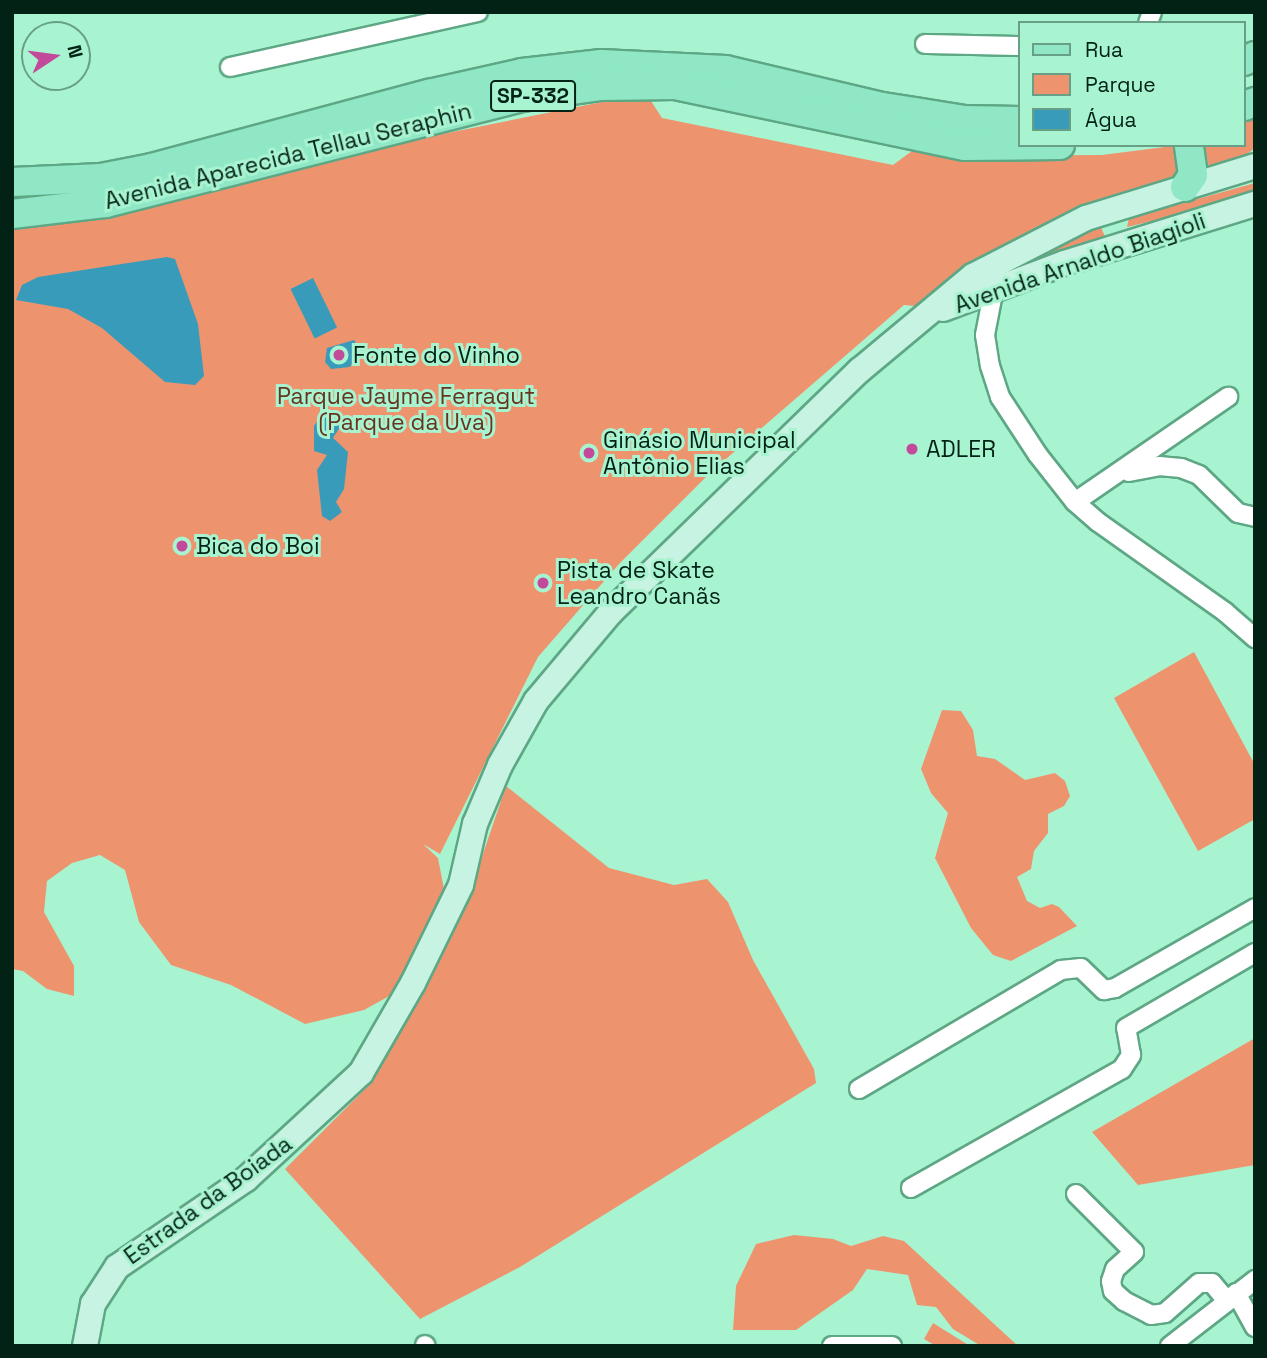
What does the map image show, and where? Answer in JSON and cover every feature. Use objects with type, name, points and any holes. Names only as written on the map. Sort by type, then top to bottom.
[{"type":"main road","name":"Avenida Aparecida Tellau Seraphin","points":[[12,182],[101,178],[139,171],[429,94],[522,73],[601,64],[726,70],[883,107],[965,120],[1018,121]]},
{"type":"main road","name":"Avenida Aparecida Tellau Seraphin","points":[[12,214],[106,203],[523,97],[601,86],[675,85],[965,146],[1018,145]]},
{"type":"main road","points":[[1185,187],[1194,175],[1189,147]]},
{"type":"main road","name":"Avenida Arnaldo Biagioli","points":[[929,313],[973,276],[1104,212],[1255,166]]},
{"type":"main road","name":"Avenida Arnaldo Biagioli","points":[[929,313],[1115,248],[1255,204]]},
{"type":"main road","points":[[1104,212],[1116,237],[1115,248]]},
{"type":"main road","name":"Estrada da Boiada","points":[[85,1346],[93,1304],[117,1267],[246,1179],[361,1073],[407,995],[461,885],[475,824],[500,765],[537,701],[578,648],[860,370],[929,313]]},
{"type":"street","points":[[230,67],[478,12]]},
{"type":"street","points":[[925,44],[1018,46]]},
{"type":"street","points":[[1002,261],[992,292],[985,335],[1000,397],[1075,502],[1255,639]]},
{"type":"street","points":[[1075,502],[1122,474],[1228,397]]},
{"type":"street","points":[[1122,474],[1159,466],[1181,468],[1199,475],[1238,513],[1255,517]]},
{"type":"street","points":[[859,1089],[1060,971],[1081,968],[1104,990],[1115,988],[1255,908]]},
{"type":"street","points":[[911,1188],[1122,1069],[1131,1055],[1126,1028],[1255,953]]},
{"type":"street","points":[[1076,1194],[1134,1252],[1115,1269],[1111,1281],[1113,1291],[1124,1301],[1151,1315],[1165,1313],[1199,1283],[1212,1283],[1232,1297],[1255,1327]]},
{"type":"street","points":[[1170,1346],[1255,1280]]},
{"type":"street","points":[[832,1346],[891,1346]]},
{"type":"green space","name":"Parque Jayme Ferragut (Parque da Uva)","points":[[612,100],[651,101],[662,118],[893,165],[912,151],[958,156],[1102,155],[1180,147],[1184,173],[1076,209],[1001,249],[915,306],[904,305],[712,471],[619,564],[538,657],[440,854],[423,844],[438,858],[444,889],[411,974],[391,995],[364,1010],[305,1024],[231,985],[171,965],[139,922],[125,870],[100,855],[72,863],[47,881],[44,912],[74,966],[74,996],[47,989],[23,971],[12,969],[12,220]]},
{"type":"green space","points":[[1255,115],[1255,148],[1243,157],[1209,168],[1204,147],[1246,147],[1246,117]]},
{"type":"green space","points":[[1255,183],[1255,197],[1127,227],[1129,218]]},
{"type":"green space","points":[[1100,225],[1106,239],[1011,270],[1011,263]]},
{"type":"green space","points":[[1194,652],[1255,765],[1255,819],[1198,851],[1114,698]]},
{"type":"green space","points":[[942,710],[961,711],[973,730],[977,756],[995,759],[1025,780],[1055,773],[1065,781],[1070,796],[1064,806],[1048,814],[1048,833],[1034,851],[1031,869],[1017,877],[1027,901],[1040,908],[1052,904],[1059,907],[1077,926],[1011,961],[993,955],[971,928],[935,858],[948,813],[931,793],[921,769]]},
{"type":"green space","points":[[506,786],[609,868],[674,885],[707,879],[728,902],[753,960],[814,1069],[816,1083],[520,1267],[420,1319],[285,1169],[366,1088],[465,907]]},
{"type":"green space","points":[[1255,1038],[1255,1165],[1138,1185],[1092,1132]]},
{"type":"green space","points":[[794,1235],[833,1239],[851,1246],[883,1236],[904,1241],[1018,1346],[981,1346],[953,1329],[936,1307],[917,1305],[908,1275],[867,1269],[853,1290],[796,1330],[733,1330],[736,1286],[756,1244]]},
{"type":"green space","points":[[933,1323],[970,1346],[936,1346],[924,1339]]},
{"type":"water","points":[[167,257],[175,259],[198,324],[204,376],[195,385],[165,382],[102,328],[68,309],[16,300],[22,285],[38,277]]},
{"type":"water","points":[[313,278],[337,327],[315,338],[291,289]]},
{"type":"water","name":"Fonte do Vinho","points":[[354,340],[360,350],[350,367],[331,369],[325,362],[327,348]]},
{"type":"water","points":[[322,414],[336,418],[340,427],[333,438],[348,452],[344,489],[336,502],[342,512],[330,521],[322,516],[317,470],[327,455],[314,451],[314,426]]},
{"type":"place","name":"Fonte do Vinho","points":[[339,355]]},
{"type":"place","name":"ADLER","points":[[912,449]]},
{"type":"place","name":"Ginásio Municipal Antônio Elias","points":[[589,453]]},
{"type":"place","name":"Bica do Boi","points":[[182,546]]},
{"type":"place","name":"Pista de Skate Leandro Canãs","points":[[543,583]]}]
